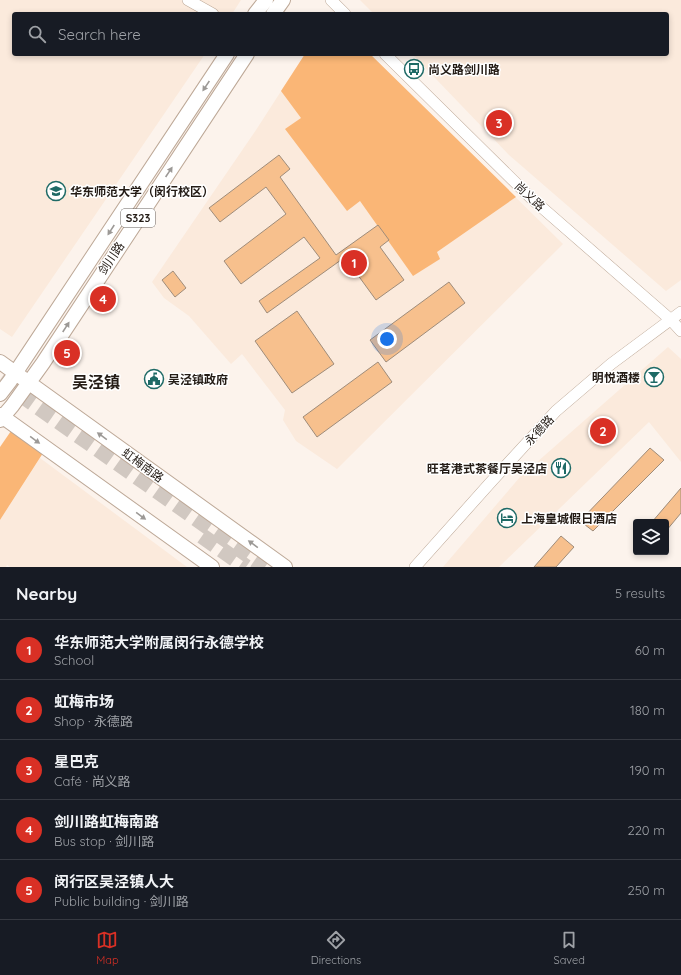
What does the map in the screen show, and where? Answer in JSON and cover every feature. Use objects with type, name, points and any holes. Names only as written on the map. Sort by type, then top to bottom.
[{"type":"main road","points":[[257,12],[266,0]]},
{"type":"main road","points":[[274,12],[283,0]]},
{"type":"main road","name":"剑川路","points":[[0,396],[9,376],[226,56]]},
{"type":"main road","name":"剑川路","points":[[1,418],[12,406],[26,386],[246,56]]},
{"type":"main road","name":"虹梅南路","points":[[0,362],[9,376],[26,386],[285,567]]},
{"type":"main road","points":[[0,396],[12,406]]},
{"type":"main road","points":[[1,418],[212,567]]},
{"type":"street","points":[[188,0],[209,12]]},
{"type":"street","points":[[331,0],[343,12]]},
{"type":"street","name":"尚义路","points":[[388,56],[531,198],[671,320],[681,331]]},
{"type":"street","name":"永德路","points":[[415,567],[490,482],[556,411],[611,364],[681,312]]},
{"type":"shaded area","name":"华东师范大学（闵行校区）","points":[[0,0],[241,0],[233,12],[12,12],[12,56],[204,56],[12,337],[0,329]]},
{"type":"shaded area","points":[[360,0],[681,0],[681,280],[666,291],[509,155],[414,56],[669,56],[669,12],[372,12]]},
{"type":"shaded area","points":[[304,56],[372,56],[563,244],[337,469],[296,441],[283,420],[285,410],[242,354],[231,364],[189,316],[164,298],[152,282],[256,130]]},
{"type":"shaded area","points":[[304,56],[372,56],[516,197],[437,252],[440,259],[413,276],[360,201],[347,211],[285,129],[301,118],[281,91]]},
{"type":"shaded area","points":[[668,347],[681,359],[681,462],[649,422],[499,567],[443,567],[520,477]]},
{"type":"shaded area","points":[[11,431],[43,453],[0,520],[0,447]]},
{"type":"shaded area","points":[[40,458],[187,567],[10,567],[7,565],[6,567],[0,567],[0,520]]},
{"type":"building","points":[[279,155],[290,169],[280,177],[336,255],[378,225],[389,240],[380,247],[404,280],[376,300],[352,267],[349,270],[341,260],[267,313],[259,301],[320,258],[304,237],[241,284],[224,261],[286,214],[266,187],[220,222],[209,208]]},
{"type":"building","points":[[173,271],[186,288],[175,297],[162,280]]},
{"type":"building","points":[[449,282],[465,303],[386,362],[370,340]]},
{"type":"building","points":[[297,311],[334,364],[292,393],[255,341]]},
{"type":"building","points":[[378,362],[392,382],[317,437],[303,417]]},
{"type":"building","points":[[650,448],[664,460],[593,531],[580,521]]},
{"type":"building","points":[[681,488],[681,513],[669,527],[669,519],[655,519]]},
{"type":"building","points":[[561,536],[574,547],[556,567],[534,567]]},
{"type":"tunnel","points":[[0,380],[265,567]]},
{"type":"tunnel","points":[[202,536],[246,567]]},
{"type":"place","name":"尚义路剑川路","points":[[414,69]]},
{"type":"place","name":"星巴克","points":[[499,123]]},
{"type":"place","name":"华东师范大学（闵行校区）","points":[[56,191]]},
{"type":"place","name":"华东师范大学附属闵行永德学校","points":[[354,263]]},
{"type":"place","name":"剑川路虹梅南路","points":[[103,299]]},
{"type":"place","name":"闵行区吴泾镇人大","points":[[67,353]]},
{"type":"place","name":"明悦酒楼","points":[[654,377]]},
{"type":"place","name":"吴泾镇政府","points":[[154,379]]},
{"type":"place","name":"虹梅市场","points":[[603,431]]},
{"type":"place","name":"旺茗港式茶餐厅吴泾店","points":[[561,468]]},
{"type":"place","name":"上海皇城假日酒店","points":[[507,518]]},
{"type":"district","name":"吴泾镇","points":[[96,382]]}]
